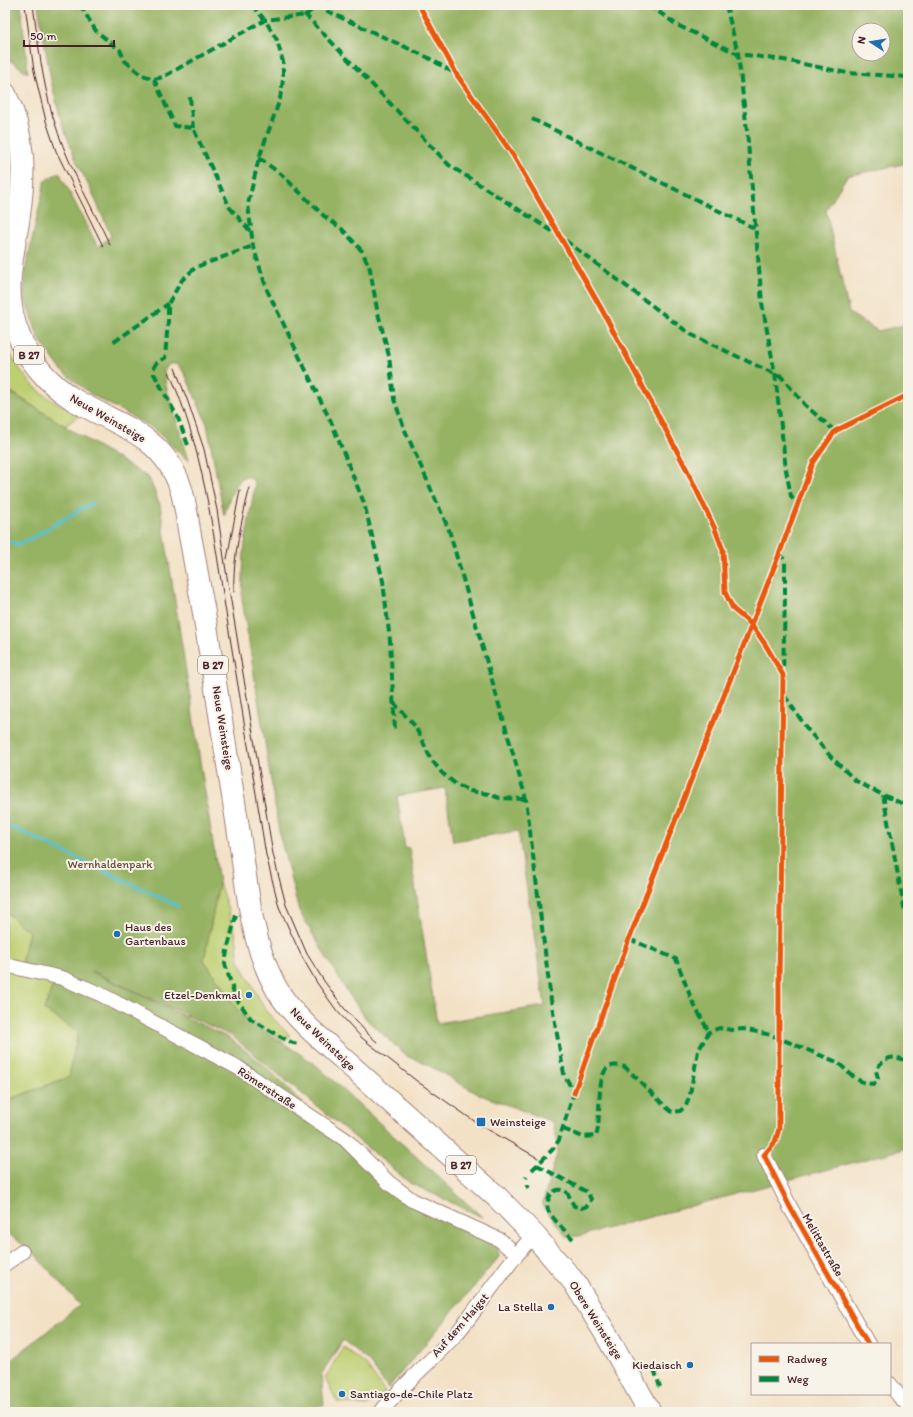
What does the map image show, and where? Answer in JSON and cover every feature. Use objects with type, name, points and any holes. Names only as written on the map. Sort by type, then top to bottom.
[{"type":"main road","name":"Neue Weinsteige","points":[[5,94],[19,129],[23,151],[23,180],[18,222],[11,256],[9,283],[11,308],[15,326],[22,345],[34,364],[47,379],[77,402],[141,435],[166,459],[181,490],[193,548],[219,701],[240,846],[254,927],[262,957],[274,984],[294,1014],[498,1198],[534,1234]]},
{"type":"main road","name":"Obere Weinsteige","points":[[534,1234],[574,1282],[621,1359],[650,1412]]},
{"type":"street","name":"Römerstraße","points":[[5,965],[62,978],[100,994],[236,1067],[346,1140],[389,1183],[412,1200],[500,1240],[508,1246]]},
{"type":"street","name":"Melittastraße","points":[[764,1155],[790,1207],[867,1343]]},
{"type":"street","name":"Auf dem Haigst","points":[[381,1412],[396,1394],[456,1333],[534,1234]]},
{"type":"street","points":[[5,1264],[22,1252]]},
{"type":"street","points":[[891,1385],[908,1405]]},
{"type":"green space","points":[[5,5],[21,5],[28,73],[5,57]]},
{"type":"green space","points":[[38,5],[908,5],[908,163],[847,176],[826,210],[849,313],[878,331],[908,324],[908,1148],[579,1236],[567,1237],[542,1205],[558,1150],[553,1122],[478,1094],[421,1061],[408,1057],[367,1020],[344,987],[299,911],[280,837],[242,599],[244,550],[255,484],[251,477],[242,477],[231,494],[224,516],[207,424],[185,374],[177,364],[169,364],[164,371],[166,386],[189,460],[153,428],[92,395],[62,371],[39,339],[24,296],[25,271],[45,181],[59,172],[98,247],[111,236],[93,194],[77,163],[61,121],[51,81]],"holes":[[[445,788],[453,841],[518,831],[545,1006],[437,1023],[409,848],[405,848],[397,796]]]},
{"type":"green space","points":[[5,343],[19,368],[35,387],[54,402],[80,415],[65,426],[5,388]]},
{"type":"green space","name":"Wernhaldenpark","points":[[5,389],[149,478],[160,505],[219,882],[204,960],[242,1016],[315,1064],[482,1217],[410,1183],[232,1036],[91,971],[229,1038],[265,1066],[390,1189],[497,1241],[499,1257],[388,1388],[370,1363],[343,1340],[321,1375],[324,1405],[277,1412],[5,1412],[5,1365],[80,1305],[35,1254],[5,1231],[5,1101],[69,1077],[78,1032],[44,1010],[54,982],[19,972],[29,932],[5,911]]},
{"type":"green space","points":[[219,882],[236,935],[239,960],[265,1010],[290,1036],[284,1041],[251,1019],[242,1016],[204,960]]},
{"type":"green space","points":[[5,911],[29,932],[19,972],[54,982],[44,1010],[78,1032],[69,1077],[5,1101]]},
{"type":"green space","points":[[343,1347],[366,1365],[385,1392],[375,1401],[366,1406],[337,1402],[325,1378]]},
{"type":"waterway","points":[[5,542],[21,544],[92,503]]},
{"type":"waterway","points":[[5,824],[178,906]]},
{"type":"tram line","points":[[25,5],[34,71],[46,121],[56,151],[103,246]]},
{"type":"tram line","points":[[33,5],[43,75],[58,134],[71,166],[110,245]]},
{"type":"tram line","points":[[175,368],[204,449],[217,510],[273,854],[286,905],[307,954],[324,981],[344,1008],[377,1042]]},
{"type":"tram line","points":[[169,372],[181,401],[199,460],[211,521],[266,855],[279,907],[301,955],[317,983],[337,1011],[362,1038],[418,1082],[480,1125],[538,1158]]},
{"type":"tram line","points":[[234,592],[236,553],[250,487]]},
{"type":"tram line","points":[[227,559],[240,490]]},
{"type":"marked path","points":[[80,5],[96,31],[120,50],[125,61],[142,75],[154,79],[163,77],[265,20],[306,15],[316,6],[427,57],[454,73]]},
{"type":"marked path","points":[[252,5],[265,20],[277,40],[283,62],[283,80],[280,99],[259,158],[248,204],[253,246],[267,290],[332,424],[364,503],[383,581],[390,641],[395,731]]},
{"type":"marked path","points":[[296,5],[449,165],[558,235],[690,334],[781,377]]},
{"type":"marked path","points":[[649,5],[677,25],[738,54],[784,60],[847,73],[908,77]]},
{"type":"marked path","points":[[726,5],[738,54],[747,131],[762,303],[775,374],[786,470],[791,496],[797,506]]},
{"type":"marked path","points":[[154,79],[175,126],[193,128],[230,208],[251,232]]},
{"type":"marked path","points":[[190,97],[193,128]]},
{"type":"marked path","points":[[532,119],[756,229]]},
{"type":"marked path","points":[[259,158],[281,174],[324,216],[342,229],[362,251],[370,269],[377,309],[389,356],[394,399],[404,428],[449,530],[526,799],[551,1000],[564,1074],[574,1093]]},
{"type":"marked path","points":[[188,445],[178,418],[154,374],[154,366],[157,362],[165,358],[168,304],[182,280],[196,267],[253,246]]},
{"type":"marked path","points":[[114,342],[168,304]]},
{"type":"marked path","points":[[779,374],[805,405],[835,431]]},
{"type":"marked path","points":[[780,552],[785,562],[783,674]]},
{"type":"marked path","points":[[784,695],[808,730],[832,758],[856,781],[908,806]]},
{"type":"marked path","points":[[393,702],[415,726],[431,759],[442,773],[457,785],[470,791],[489,794],[499,798],[526,799]]},
{"type":"marked path","points":[[883,795],[904,907],[908,916]]},
{"type":"marked path","points":[[236,915],[225,964],[235,997],[251,1019],[281,1037],[293,1043],[300,1044]]},
{"type":"marked path","points":[[629,939],[676,959],[692,1001],[709,1032]]},
{"type":"marked path","points":[[563,1129],[583,1137],[596,1136],[599,1120],[600,1088],[602,1079],[605,1071],[609,1067],[613,1066],[625,1067],[672,1112],[680,1111],[686,1106],[690,1094],[698,1051],[709,1032],[719,1028],[732,1030],[743,1029],[771,1035],[837,1062],[856,1079],[865,1083],[873,1084],[877,1082],[878,1078],[876,1071],[886,1059],[894,1057],[908,1062]]},
{"type":"marked path","points":[[532,1170],[553,1149],[559,1140],[575,1089]]},
{"type":"marked path","points":[[537,1165],[587,1192],[591,1199],[587,1206],[581,1208],[574,1206],[567,1193],[562,1190],[554,1191],[549,1197],[547,1206],[549,1213],[573,1239]]},
{"type":"marked path","points":[[654,1369],[660,1387]]},
{"type":"cycle path","points":[[419,5],[457,75],[513,155],[601,308],[687,470],[715,529],[723,550],[725,592],[733,609],[751,624],[765,644],[783,675],[779,983],[779,1129],[775,1142],[764,1155],[790,1207],[867,1343]]},
{"type":"cycle path","points":[[574,1093],[629,939],[780,552],[813,463],[835,431],[908,395]]},
{"type":"place","name":"Haus des Gartenbaus","points":[[117,934]]},
{"type":"place","name":"Etzel-Denkmal","points":[[249,995]]},
{"type":"place","name":"Weinsteige","points":[[481,1122]]},
{"type":"place","name":"La Stella","points":[[551,1307]]},
{"type":"place","name":"Kiedaisch","points":[[690,1365]]},
{"type":"place","name":"Santiago-de-Chile Platz","points":[[342,1394]]}]
